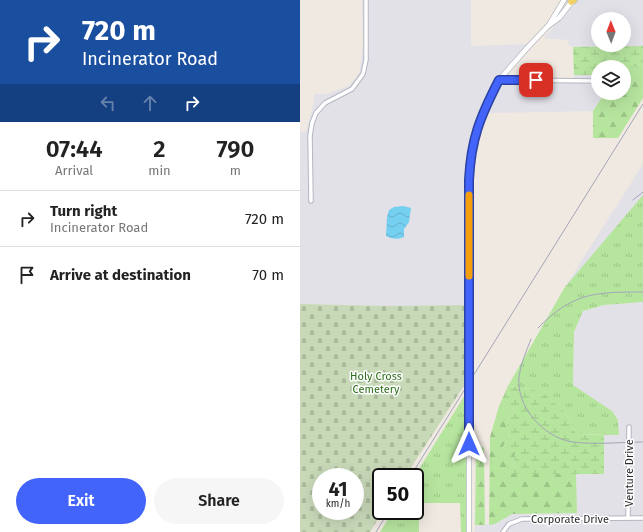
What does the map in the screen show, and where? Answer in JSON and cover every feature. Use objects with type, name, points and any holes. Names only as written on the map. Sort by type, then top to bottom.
[{"type":"main road","points":[[548,26],[564,0]]},
{"type":"main road","points":[[469,532],[471,152],[485,107],[499,80],[548,26],[559,18],[572,1]]},
{"type":"street","points":[[311,201],[310,136],[312,124],[316,113],[325,103],[352,89],[363,74],[366,60],[366,0]]},
{"type":"street","points":[[499,80],[591,80]]},
{"type":"street","name":"Venture Drive","points":[[628,518],[629,427]]},
{"type":"street","name":"Corporate Drive","points":[[503,532],[509,524],[522,519],[643,518]]},
{"type":"shaded area","points":[[362,0],[471,0],[471,46],[529,44],[504,72],[480,116],[470,149],[465,305],[389,306],[300,304],[300,132],[306,132],[314,102],[314,94],[328,94],[348,86],[356,78],[360,70],[363,45]]},
{"type":"shaded area","points":[[578,0],[643,0],[643,46],[631,46],[631,12],[591,12],[591,47],[569,46],[568,40],[544,38]]},
{"type":"shaded area","points":[[574,75],[591,75],[591,100],[600,100],[593,111],[489,113],[500,89],[510,79],[574,78]]},
{"type":"shaded area","points":[[643,164],[643,293],[565,287]]},
{"type":"shaded area","points":[[643,302],[643,532],[475,532],[475,525],[495,524],[512,514],[577,513],[576,474],[604,474],[604,435],[619,435],[618,420],[612,411],[573,386],[574,332],[583,311],[604,305]]},
{"type":"green space","points":[[631,46],[643,46],[643,64],[631,68],[631,60],[591,60],[591,75],[574,75],[573,47],[591,47],[591,52],[631,52]]},
{"type":"green space","points":[[643,64],[643,98],[618,138],[593,138],[593,111],[600,100],[631,100],[631,68]]},
{"type":"green space","points":[[643,195],[643,302],[604,305],[583,311],[574,332],[573,385],[612,411],[618,420],[619,435],[576,434],[566,414],[531,389],[508,386],[565,287]]},
{"type":"green space","name":"Holy Cross Cemetery","points":[[300,304],[389,306],[465,305],[465,384],[411,468],[372,468],[372,520],[377,520],[370,532],[300,532]]},
{"type":"green space","points":[[508,386],[531,389],[546,395],[566,414],[576,434],[604,435],[604,474],[511,474],[501,470],[514,465],[515,452],[502,448],[510,437],[507,423],[515,409],[499,406]]},
{"type":"green space","points":[[465,395],[467,532],[461,532],[460,503],[424,503],[424,468],[420,468]]},
{"type":"green space","points":[[499,406],[515,409],[507,423],[510,437],[502,448],[515,452],[514,465],[502,470],[511,474],[576,474],[577,513],[512,514],[495,524],[489,525],[490,437]]},
{"type":"green space","points":[[484,447],[485,525],[475,525],[476,448]]},
{"type":"green space","points":[[387,520],[419,520],[419,532],[380,532]]},
{"type":"water","points":[[403,206],[411,208],[409,222],[404,229],[404,237],[400,239],[390,238],[386,236],[389,210],[394,207]]},
{"type":"railway","points":[[416,468],[643,104]]},
{"type":"railway","points":[[633,200],[643,192]]},
{"type":"railway","points":[[538,328],[563,307],[586,296],[643,292]]},
{"type":"railway","points":[[531,339],[521,367],[519,388],[527,410],[542,428],[562,439],[573,442],[643,442]]},
{"type":"railway","points":[[376,532],[383,520]]},
{"type":"slow traffic","points":[[469,195],[469,276]]},
{"type":"route","points":[[469,444],[469,180],[471,152],[485,107],[499,80],[536,80]]}]
